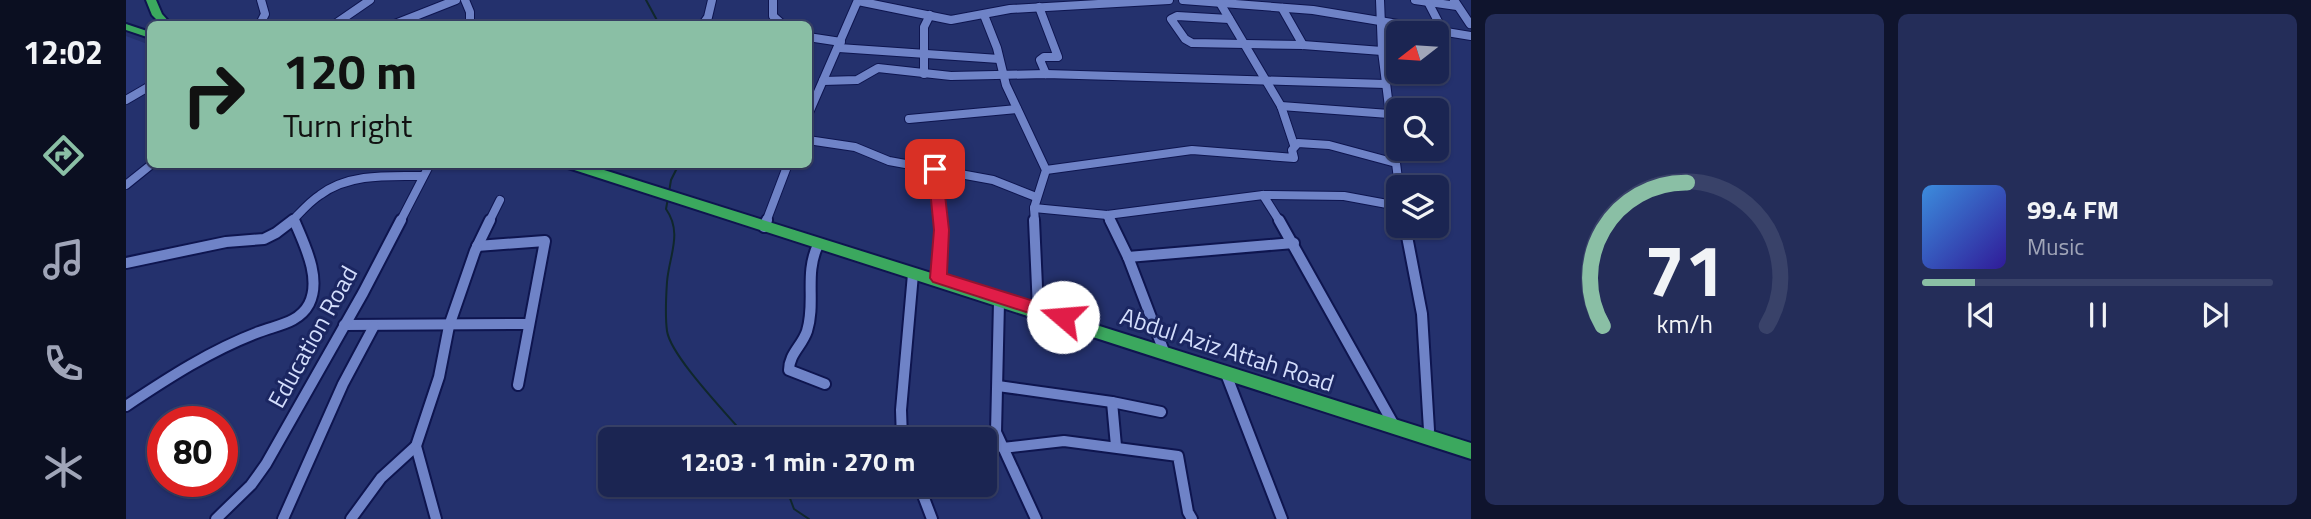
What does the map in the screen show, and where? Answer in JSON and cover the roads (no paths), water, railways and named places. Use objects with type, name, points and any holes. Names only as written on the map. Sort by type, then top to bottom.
[{"type":"highway","points":[[150,0],[163,21]]},
{"type":"highway","points":[[126,27],[147,34]]},
{"type":"highway","name":"Abdul Aziz Attah Road","points":[[583,168],[668,193]]},
{"type":"highway","name":"Abdul Aziz Attah Road","points":[[597,168],[765,225],[1393,423],[1471,451]]},
{"type":"highway","name":"Abdul Aziz Attah Road","points":[[765,225],[999,302],[1165,351],[1226,374],[1471,443]]},
{"type":"street","points":[[261,0],[265,14],[262,21]]},
{"type":"street","points":[[339,21],[370,0]]},
{"type":"street","points":[[403,21],[456,0]]},
{"type":"street","points":[[465,0],[470,21]]},
{"type":"street","points":[[705,21],[712,0]]},
{"type":"street","points":[[773,0],[773,16],[779,21]]},
{"type":"street","points":[[812,106],[858,0],[951,20],[1010,9],[1169,0]]},
{"type":"street","points":[[1183,0],[1314,10],[1386,21]]},
{"type":"street","points":[[1380,0],[1379,20],[1387,98]]},
{"type":"street","points":[[1415,0],[1455,3],[1470,24]]},
{"type":"street","points":[[1429,2],[1438,21]]},
{"type":"street","points":[[1046,170],[1192,150],[1294,158],[1294,145],[1280,106],[1220,4]]},
{"type":"street","points":[[1040,8],[1058,57],[1044,57],[1040,60],[1046,74]]},
{"type":"street","points":[[1282,8],[1303,45]]},
{"type":"street","points":[[924,74],[924,27],[930,15]]},
{"type":"street","points":[[984,15],[1002,74],[1046,170],[1044,184],[1036,197],[1034,208],[1038,309]]},
{"type":"street","points":[[1229,19],[1177,16],[1171,19],[1192,43],[1303,45],[1382,51]]},
{"type":"street","points":[[1449,32],[1471,36]]},
{"type":"street","points":[[812,38],[840,45],[999,59]]},
{"type":"street","points":[[823,81],[857,80],[878,68],[951,76],[1046,74],[1188,80],[1264,79],[1385,83]]},
{"type":"street","points":[[126,100],[147,88]]},
{"type":"street","points":[[1280,106],[1386,114]]},
{"type":"street","points":[[909,119],[1017,109]]},
{"type":"street","points":[[812,141],[855,147],[889,161],[993,180],[1036,197]]},
{"type":"street","points":[[1294,145],[1329,145],[1396,163],[1398,175]]},
{"type":"street","points":[[126,185],[147,168]]},
{"type":"street","name":"Education Road","points":[[216,519],[251,485],[266,464],[428,168]]},
{"type":"street","points":[[765,225],[786,168]]},
{"type":"street","points":[[935,169],[942,230],[938,278]]},
{"type":"street","points":[[126,263],[171,257],[227,242],[265,239],[275,234],[319,194],[331,187],[386,176],[423,176]]},
{"type":"street","points":[[1034,208],[1107,215],[1263,195],[1344,196],[1386,204]]},
{"type":"street","points":[[1263,195],[1294,243],[1333,320],[1393,423]]},
{"type":"street","points":[[351,519],[381,478],[416,446],[439,377],[449,326],[477,246],[500,201]]},
{"type":"street","points":[[1107,215],[1128,257],[1165,351]]},
{"type":"street","points":[[126,406],[188,365],[259,332],[272,330],[306,310],[312,298],[314,280],[310,258],[294,219]]},
{"type":"street","points":[[1407,238],[1422,314],[1429,430]]},
{"type":"street","points":[[477,246],[545,241],[518,385]]},
{"type":"street","points":[[1128,257],[1294,243]]},
{"type":"street","points":[[818,244],[809,265],[806,336],[793,352],[789,370],[798,376],[825,384]]},
{"type":"street","points":[[902,427],[913,274]]},
{"type":"street","points":[[999,302],[996,432],[1036,519]]},
{"type":"street","points":[[344,325],[529,324]]},
{"type":"street","points":[[283,519],[343,384],[374,326]]},
{"type":"street","points":[[1226,374],[1282,519]]},
{"type":"street","points":[[998,386],[1112,402],[1161,412]]},
{"type":"street","points":[[1112,402],[1116,446]]},
{"type":"street","points":[[1003,448],[1064,441],[1178,456],[1192,519]]},
{"type":"street","points":[[416,446],[436,519]]},
{"type":"street","points":[[924,497],[932,519]]},
{"type":"waterway","points":[[646,0],[657,21]]},
{"type":"waterway","points":[[669,192],[677,168]]},
{"type":"waterway","points":[[668,198],[666,209],[674,227],[674,245],[667,282],[667,331],[689,371],[737,427]]},
{"type":"waterway","points":[[790,497],[794,509],[809,519]]}]
